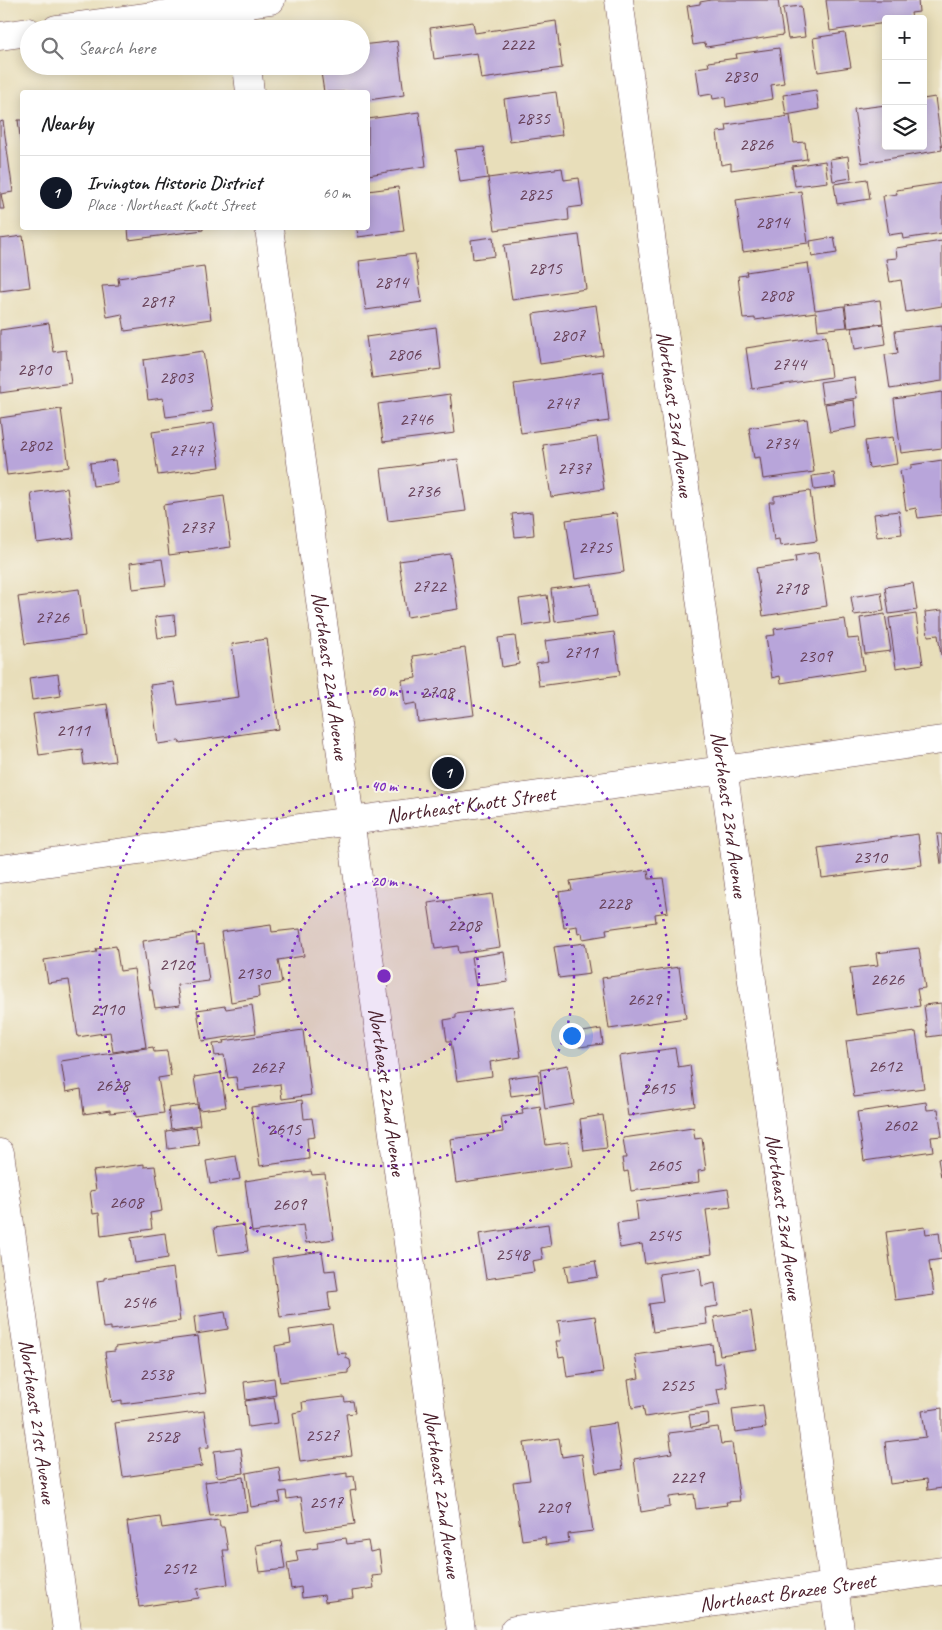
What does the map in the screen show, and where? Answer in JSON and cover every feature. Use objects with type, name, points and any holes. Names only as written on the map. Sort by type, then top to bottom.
[{"type":"street","points":[[148,20],[239,11],[271,0]]},
{"type":"street","name":"Northeast 23rd Avenue","points":[[619,0],[840,1630]]},
{"type":"street","points":[[0,36],[20,33]]},
{"type":"street","points":[[248,75],[250,90]]},
{"type":"street","name":"Northeast 22nd Avenue","points":[[269,230],[461,1630]]},
{"type":"street","name":"Northeast Knott Street","points":[[0,869],[942,740]]},
{"type":"street","name":"Northeast 21st Avenue","points":[[0,1153],[68,1630]]},
{"type":"street","name":"Northeast Brazee Street","points":[[514,1630],[942,1571]]},
{"type":"building","points":[[711,0],[778,0],[783,35],[706,47],[705,43],[693,45],[687,6]]},
{"type":"building","points":[[826,0],[918,0],[919,12],[911,13],[911,15],[882,15],[882,24],[830,31]]},
{"type":"building","points":[[801,6],[805,37],[788,39],[783,8]]},
{"type":"building","points":[[556,21],[562,68],[481,79],[477,53],[434,59],[430,28],[473,22],[475,33]]},
{"type":"building","points":[[845,33],[851,67],[818,72],[813,38]]},
{"type":"building","points":[[397,41],[404,95],[370,100],[370,90],[324,90],[321,75],[370,75],[370,44]]},
{"type":"building","points":[[779,48],[784,83],[771,85],[773,99],[726,107],[725,97],[713,99],[712,94],[700,96],[696,68],[709,66],[708,62],[737,58],[736,54]]},
{"type":"building","points":[[816,90],[819,109],[786,115],[783,95]]},
{"type":"building","points":[[556,92],[562,135],[510,142],[504,99]]},
{"type":"building","points":[[935,97],[942,150],[862,163],[854,109],[882,106],[882,150],[927,150],[927,98]]},
{"type":"building","points":[[419,112],[426,166],[370,175],[370,119]]},
{"type":"building","points":[[790,116],[794,143],[805,142],[807,159],[731,170],[731,163],[721,165],[717,132],[727,131],[726,125]]},
{"type":"building","points":[[18,120],[20,120],[20,136]]},
{"type":"building","points":[[3,121],[13,192],[1,194],[4,209],[0,209],[0,122]]},
{"type":"building","points":[[484,147],[488,178],[460,182],[455,150]]},
{"type":"building","points":[[848,156],[851,178],[833,181],[830,159]]},
{"type":"building","points":[[825,161],[828,182],[795,186],[792,166]]},
{"type":"building","points":[[562,168],[564,180],[579,178],[583,206],[568,208],[569,220],[495,230],[488,178]]},
{"type":"building","points":[[867,179],[870,199],[837,204],[834,184]]},
{"type":"building","points":[[942,183],[942,233],[903,239],[902,233],[889,235],[883,196],[897,194],[896,190]]},
{"type":"building","points":[[398,187],[404,231],[358,237],[357,230],[370,230],[370,191]]},
{"type":"building","points":[[801,191],[808,243],[743,252],[736,200]]},
{"type":"building","points":[[128,230],[203,230],[129,240]]},
{"type":"building","points":[[579,235],[586,289],[512,300],[504,245]]},
{"type":"building","points":[[23,236],[30,287],[0,291],[0,239]]},
{"type":"building","points":[[493,237],[495,256],[473,259],[471,240]]},
{"type":"building","points":[[834,237],[837,253],[812,257],[810,241]]},
{"type":"building","points":[[942,241],[942,306],[906,312],[901,280],[890,282],[886,259],[897,258],[896,248]]},
{"type":"building","points":[[415,254],[422,302],[366,310],[359,261]]},
{"type":"building","points":[[808,263],[815,310],[844,306],[847,327],[818,330],[816,312],[755,320],[755,318],[743,319],[738,276],[747,275],[746,272]]},
{"type":"building","points":[[204,266],[211,319],[125,331],[122,314],[107,317],[102,286],[119,285],[118,278]]},
{"type":"building","points":[[880,300],[883,323],[848,328],[845,305]]},
{"type":"building","points":[[596,305],[603,355],[540,364],[533,314]]},
{"type":"building","points":[[49,323],[53,352],[66,350],[71,383],[0,393],[0,330]]},
{"type":"building","points":[[883,324],[886,344],[855,349],[852,328]]},
{"type":"building","points":[[942,325],[942,381],[890,389],[885,355],[898,353],[895,331]]},
{"type":"building","points":[[436,327],[441,369],[372,378],[366,337]]},
{"type":"building","points":[[826,336],[831,377],[752,389],[746,348]]},
{"type":"building","points":[[203,351],[212,411],[166,417],[163,398],[148,400],[143,360]]},
{"type":"building","points":[[603,371],[609,421],[521,433],[514,384]]},
{"type":"building","points":[[854,377],[857,398],[823,403],[820,382]]},
{"type":"building","points":[[942,392],[942,448],[901,453],[894,399]]},
{"type":"building","points":[[450,394],[455,433],[383,442],[378,404]]},
{"type":"building","points":[[854,400],[857,427],[830,432],[825,404]]},
{"type":"building","points":[[61,409],[69,467],[7,475],[0,418]]},
{"type":"building","points":[[807,419],[814,472],[763,479],[760,457],[754,458],[749,428]]},
{"type":"building","points":[[214,423],[220,467],[158,475],[152,432]]},
{"type":"building","points":[[597,437],[604,489],[551,497],[543,445]]},
{"type":"building","points":[[893,437],[897,464],[869,468],[865,441]]},
{"type":"building","points":[[458,459],[466,511],[388,521],[381,469]]},
{"type":"building","points":[[115,460],[118,483],[93,486],[90,463]]},
{"type":"building","points":[[942,460],[942,515],[918,518],[916,508],[906,510],[900,471],[911,469],[911,465]]},
{"type":"building","points":[[834,473],[836,487],[814,490],[812,476]]},
{"type":"building","points":[[67,488],[74,538],[37,543],[31,493]]},
{"type":"building","points":[[810,491],[817,541],[780,546],[779,539],[774,540],[769,502],[774,502],[774,496]]},
{"type":"building","points":[[224,496],[231,547],[169,555],[163,505]]},
{"type":"building","points":[[899,511],[902,534],[877,537],[874,514]]},
{"type":"building","points":[[532,512],[534,535],[515,537],[512,514]]},
{"type":"building","points":[[616,513],[624,572],[575,579],[566,520]]},
{"type":"building","points":[[819,552],[827,606],[763,616],[756,568],[796,562],[795,556]]},
{"type":"building","points":[[450,554],[458,609],[407,617],[399,561]]},
{"type":"building","points":[[162,559],[166,585],[133,589],[130,563]]},
{"type":"building","points":[[913,583],[917,610],[889,614],[885,587]]},
{"type":"building","points":[[592,584],[597,616],[555,622],[551,589]]},
{"type":"building","points":[[79,589],[85,636],[25,644],[18,597]]},
{"type":"building","points":[[881,592],[884,611],[854,615],[851,597]]},
{"type":"building","points":[[547,595],[551,622],[523,626],[519,599]]},
{"type":"building","points":[[942,610],[941,655],[938,635],[928,636],[925,612]]},
{"type":"building","points":[[885,614],[891,651],[865,654],[860,618]]},
{"type":"building","points":[[916,614],[923,664],[896,668],[889,618]]},
{"type":"building","points":[[174,615],[176,636],[158,638],[155,617]]},
{"type":"building","points":[[845,619],[848,639],[859,638],[864,670],[781,683],[780,676],[772,678],[766,636],[775,635],[774,629]]},
{"type":"building","points":[[614,632],[620,675],[539,686],[536,663],[548,661],[545,641]]},
{"type":"building","points":[[515,636],[519,664],[502,667],[498,638]]},
{"type":"building","points":[[267,639],[279,729],[180,743],[179,741],[158,744],[150,685],[174,682],[178,705],[239,697],[232,644]]},
{"type":"building","points":[[465,648],[474,715],[418,722],[416,703],[405,705],[402,680],[416,678],[413,656]]},
{"type":"building","points":[[58,674],[61,696],[32,700],[29,678]]},
{"type":"building","points":[[107,704],[115,761],[84,765],[82,749],[39,755],[33,714]]},
{"type":"building","points":[[918,834],[922,865],[822,878],[818,848]]},
{"type":"building","points":[[937,834],[942,834],[942,864],[941,864]]},
{"type":"building","points":[[648,870],[649,879],[663,878],[668,912],[655,914],[656,922],[606,929],[607,935],[583,939],[582,933],[578,934],[577,926],[564,928],[559,892],[572,890],[570,881]]},
{"type":"building","points":[[492,894],[500,947],[459,953],[458,946],[435,949],[428,903]]},
{"type":"building","points":[[271,925],[272,932],[300,929],[304,956],[278,960],[282,983],[258,987],[259,997],[231,1002],[221,932]]},
{"type":"building","points":[[196,933],[197,945],[204,944],[209,981],[177,985],[180,1005],[155,1008],[152,990],[150,990],[143,941]]},
{"type":"building","points":[[585,943],[590,974],[559,978],[554,947]]},
{"type":"building","points":[[116,946],[120,971],[134,969],[146,1047],[113,1052],[110,1032],[78,1037],[69,980],[48,983],[44,960],[97,952],[96,949]]},
{"type":"building","points":[[919,948],[925,988],[917,989],[920,1006],[856,1015],[850,968],[878,965],[876,953]]},
{"type":"building","points":[[504,952],[508,982],[476,986],[471,957]]},
{"type":"building","points":[[679,967],[686,1018],[609,1029],[602,978]]},
{"type":"building","points":[[941,1003],[942,1035],[928,1037],[924,1005]]},
{"type":"building","points":[[252,1005],[256,1033],[202,1041],[197,1010],[225,1006],[226,1009]]},
{"type":"building","points":[[513,1006],[521,1057],[490,1062],[492,1076],[457,1081],[451,1041],[447,1041],[444,1020],[456,1018],[456,1014]]},
{"type":"building","points":[[601,1029],[603,1044],[579,1047],[577,1033]]},
{"type":"building","points":[[303,1030],[311,1095],[282,1099],[280,1084],[238,1090],[236,1077],[228,1078],[224,1055],[215,1056],[213,1044],[224,1043],[223,1041]]},
{"type":"building","points":[[916,1032],[924,1088],[854,1097],[846,1041]]},
{"type":"building","points":[[153,1047],[154,1052],[167,1051],[171,1076],[158,1078],[164,1113],[136,1117],[135,1110],[110,1113],[110,1110],[84,1114],[81,1089],[66,1092],[61,1061]]},
{"type":"building","points":[[675,1048],[678,1067],[690,1065],[695,1106],[628,1116],[619,1056]]},
{"type":"building","points":[[568,1065],[574,1104],[545,1109],[540,1070]]},
{"type":"building","points":[[221,1073],[226,1107],[199,1110],[194,1077]]},
{"type":"building","points":[[538,1074],[540,1092],[511,1096],[508,1078]]},
{"type":"building","points":[[302,1100],[304,1119],[312,1118],[315,1137],[307,1138],[309,1159],[260,1166],[251,1107]]},
{"type":"building","points":[[926,1102],[927,1110],[938,1109],[942,1136],[931,1137],[933,1151],[864,1161],[857,1112]]},
{"type":"building","points":[[197,1104],[200,1125],[171,1129],[168,1108]]},
{"type":"building","points":[[540,1106],[546,1145],[568,1142],[572,1166],[456,1183],[450,1139],[503,1132],[501,1117],[523,1114],[522,1109]]},
{"type":"building","points":[[603,1115],[607,1148],[584,1151],[580,1119]]},
{"type":"building","points":[[196,1127],[199,1145],[168,1149],[166,1131]]},
{"type":"building","points":[[693,1128],[695,1139],[702,1138],[706,1170],[698,1171],[699,1182],[631,1191],[628,1171],[624,1172],[622,1158],[626,1158],[623,1138]]},
{"type":"building","points":[[236,1156],[240,1179],[210,1184],[206,1161]]},
{"type":"building","points":[[942,1158],[942,1177],[941,1177],[938,1159]]},
{"type":"building","points":[[144,1164],[144,1167],[155,1166],[162,1211],[150,1213],[152,1229],[101,1236],[99,1213],[93,1214],[90,1191],[96,1190],[93,1171]]},
{"type":"building","points":[[311,1171],[312,1175],[325,1174],[334,1239],[306,1243],[303,1225],[252,1232],[245,1181]]},
{"type":"building","points":[[728,1189],[731,1207],[706,1210],[712,1254],[645,1264],[642,1244],[620,1248],[617,1223],[638,1220],[636,1202]]},
{"type":"building","points":[[244,1224],[248,1251],[218,1255],[214,1228]]},
{"type":"building","points":[[548,1224],[551,1246],[541,1248],[543,1259],[532,1261],[534,1272],[486,1279],[479,1234]]},
{"type":"building","points":[[925,1227],[926,1234],[939,1232],[942,1259],[929,1261],[934,1295],[895,1300],[886,1232]]},
{"type":"building","points":[[165,1233],[168,1258],[135,1263],[131,1238]]},
{"type":"building","points":[[322,1251],[325,1271],[335,1270],[338,1291],[328,1292],[330,1310],[280,1317],[272,1258]]},
{"type":"building","points":[[595,1261],[598,1277],[568,1282],[565,1266]]},
{"type":"building","points":[[173,1268],[180,1321],[111,1330],[111,1327],[103,1328],[97,1281],[104,1280],[104,1278]]},
{"type":"building","points":[[700,1268],[702,1286],[715,1283],[718,1306],[705,1308],[707,1324],[653,1332],[649,1304],[663,1302],[659,1274]]},
{"type":"building","points":[[751,1311],[757,1350],[720,1355],[714,1317]]},
{"type":"building","points":[[225,1312],[228,1329],[196,1334],[194,1317]]},
{"type":"building","points":[[595,1316],[603,1372],[567,1377],[564,1356],[559,1357],[556,1341],[561,1341],[558,1321]]},
{"type":"building","points":[[332,1324],[337,1354],[346,1353],[346,1358],[350,1360],[351,1367],[348,1373],[280,1382],[275,1346],[291,1343],[289,1330]]},
{"type":"building","points":[[198,1336],[206,1393],[122,1404],[122,1400],[112,1402],[105,1352],[115,1351],[115,1347]]},
{"type":"building","points":[[712,1344],[714,1364],[723,1362],[727,1387],[717,1389],[720,1405],[645,1417],[643,1406],[632,1408],[628,1380],[639,1378],[635,1355]]},
{"type":"building","points":[[274,1378],[276,1395],[246,1400],[244,1382]]},
{"type":"building","points":[[274,1397],[278,1423],[248,1427],[245,1401]]},
{"type":"building","points":[[344,1397],[345,1402],[353,1401],[355,1413],[346,1414],[352,1455],[300,1462],[293,1413],[303,1411],[302,1402]]},
{"type":"building","points":[[763,1405],[766,1428],[735,1432],[732,1409]]},
{"type":"building","points":[[942,1408],[942,1488],[928,1490],[927,1479],[890,1484],[885,1442],[926,1437],[922,1411]]},
{"type":"building","points":[[204,1411],[209,1447],[199,1448],[202,1466],[123,1477],[115,1423]]},
{"type":"building","points":[[708,1413],[709,1424],[691,1427],[689,1415]]},
{"type":"building","points":[[616,1423],[623,1469],[596,1473],[589,1427]]},
{"type":"building","points":[[718,1427],[721,1444],[732,1443],[740,1501],[726,1502],[727,1505],[696,1509],[694,1494],[669,1497],[670,1507],[641,1512],[634,1459],[672,1453],[669,1433]]},
{"type":"building","points":[[559,1438],[562,1457],[582,1454],[593,1531],[568,1534],[569,1542],[546,1545],[545,1537],[522,1540],[513,1482],[530,1480],[524,1443]]},
{"type":"building","points":[[241,1448],[244,1473],[217,1477],[214,1451]]},
{"type":"building","points":[[279,1467],[281,1483],[347,1473],[347,1477],[354,1476],[356,1490],[350,1491],[355,1524],[306,1531],[301,1497],[287,1499],[286,1491],[279,1492],[281,1502],[251,1507],[246,1473]]},
{"type":"building","points":[[243,1477],[247,1511],[210,1516],[205,1482]]},
{"type":"building","points":[[160,1517],[162,1528],[219,1520],[220,1527],[224,1527],[228,1550],[223,1550],[228,1584],[197,1589],[199,1598],[139,1607],[127,1522]]},
{"type":"building","points":[[346,1538],[347,1544],[368,1541],[370,1552],[379,1550],[382,1575],[372,1576],[374,1588],[352,1591],[353,1598],[325,1602],[324,1595],[302,1598],[301,1587],[291,1589],[287,1563],[298,1561],[296,1551],[318,1548],[317,1542]]},
{"type":"building","points":[[281,1541],[285,1569],[260,1572],[256,1545]]},
{"type":"place","name":"Irvington Historic District","points":[[448,773]]}]
